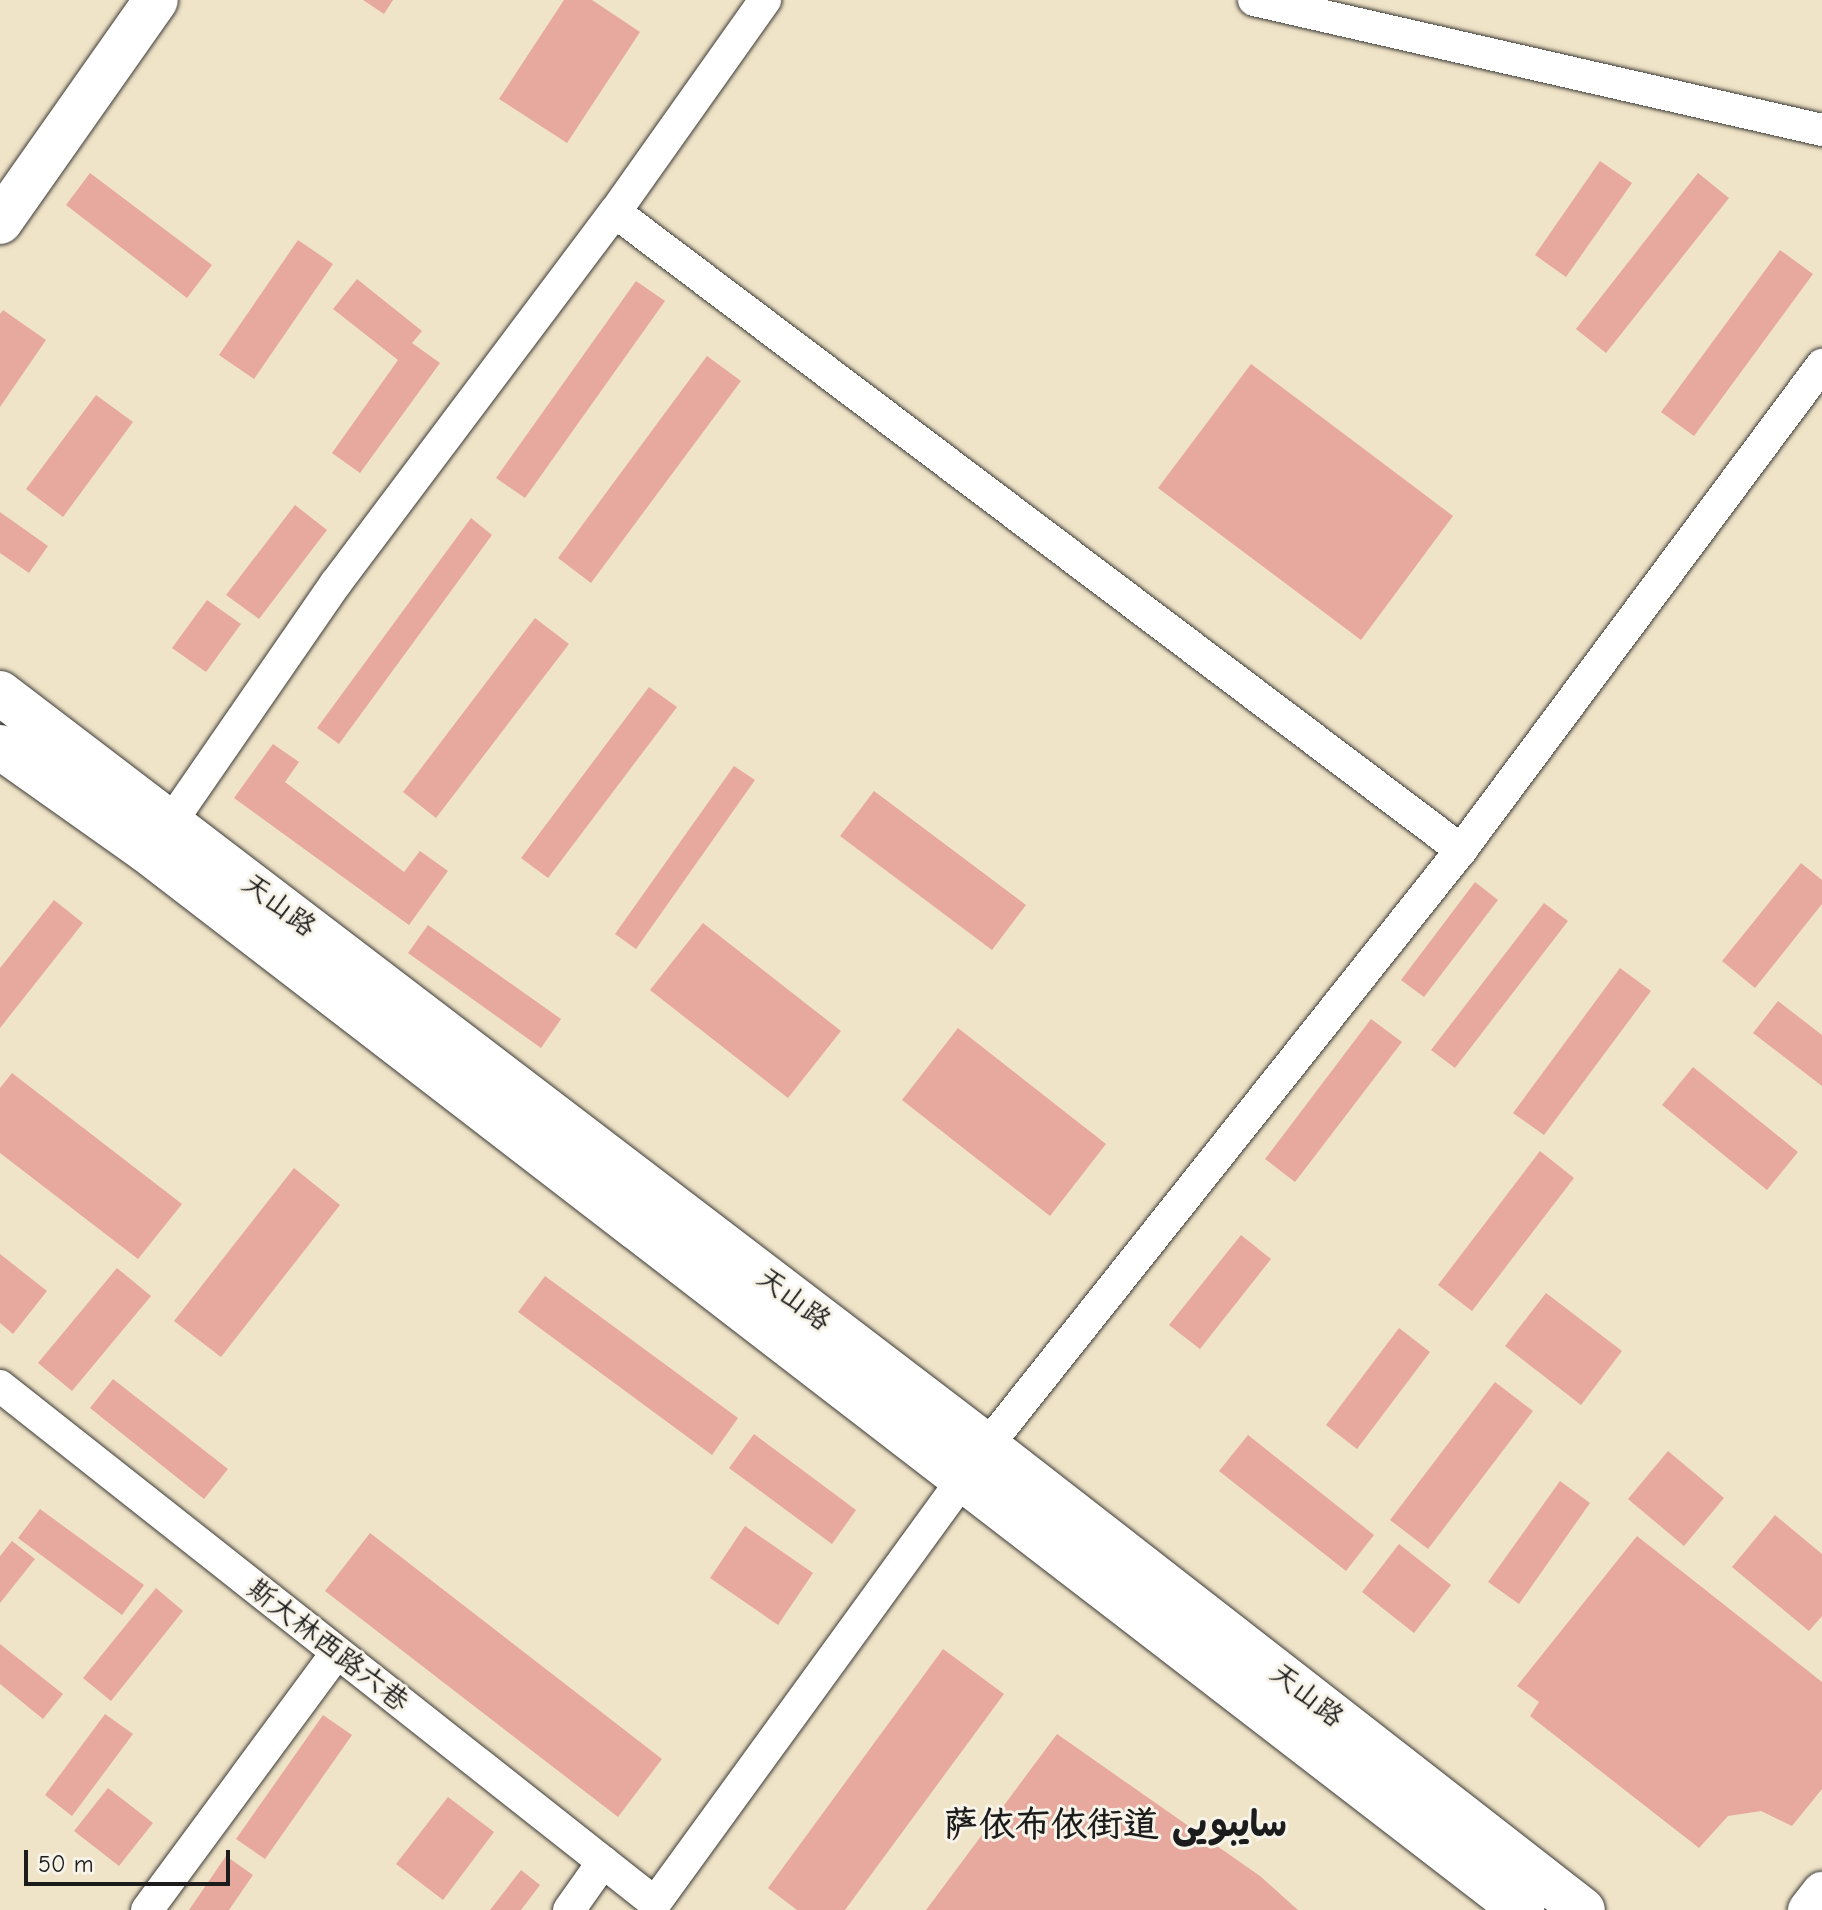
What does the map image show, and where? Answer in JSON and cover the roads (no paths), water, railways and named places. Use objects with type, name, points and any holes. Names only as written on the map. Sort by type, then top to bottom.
[{"type":"main road","points":[[0,172],[121,0]]},
{"type":"main road","points":[[0,222],[156,0]]},
{"type":"main road","name":"天山路","points":[[0,693],[171,822],[975,1463],[1522,1910]]},
{"type":"main road","name":"天山路","points":[[0,747],[147,851],[1583,1910]]},
{"type":"street","points":[[171,822],[336,583],[615,212],[765,0]]},
{"type":"street","points":[[1254,0],[1822,130]]},
{"type":"street","points":[[615,212],[1461,850]]},
{"type":"street","points":[[975,1463],[1461,850],[1822,365]]},
{"type":"street","name":"斯大林西路六巷","points":[[0,1386],[655,1903],[975,1463]]},
{"type":"street","points":[[147,1910],[337,1652]]},
{"type":"street","points":[[569,1910],[603,1862]]},
{"type":"street","points":[[1808,1910],[1822,1892]]},
{"type":"district","name":"萨依布依街道 سايبويى","points":[[1115,1825]]}]
